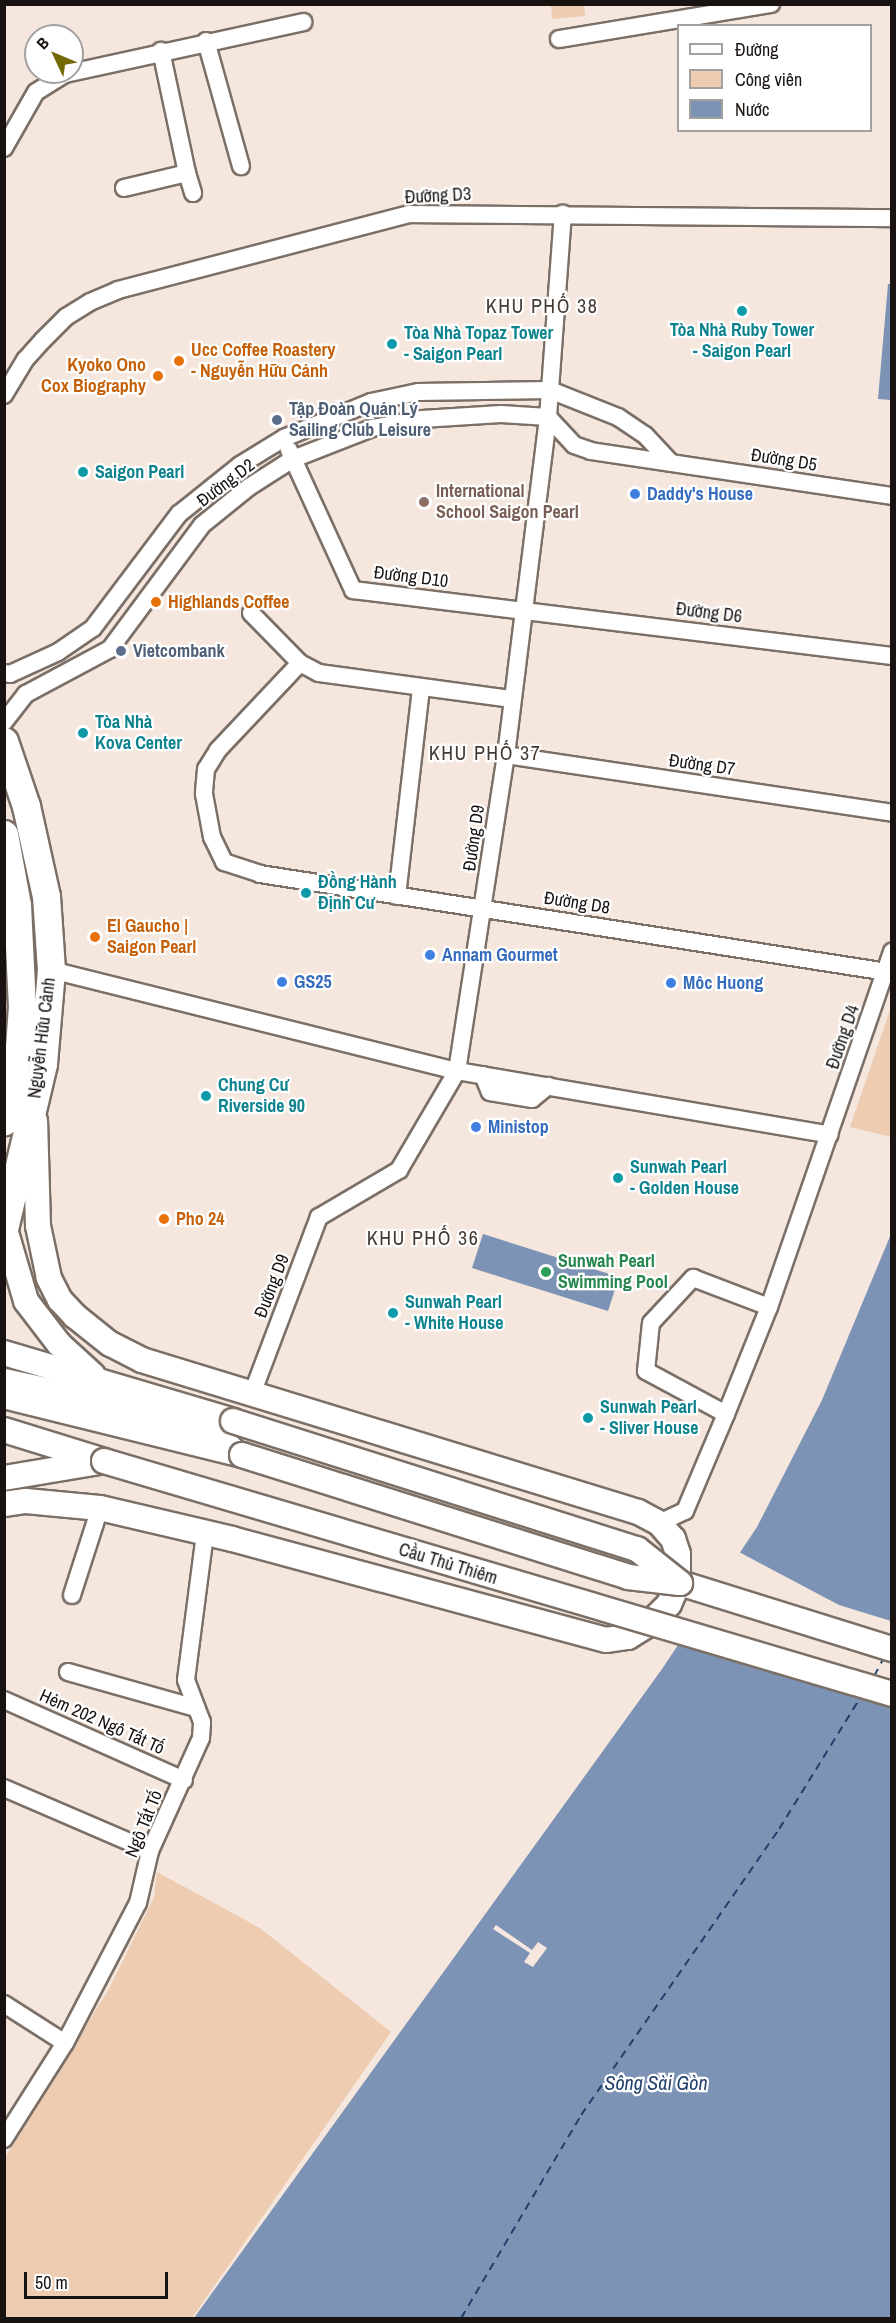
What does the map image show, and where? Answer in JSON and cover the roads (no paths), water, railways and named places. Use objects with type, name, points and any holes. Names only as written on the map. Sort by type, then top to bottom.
[{"type":"main road","name":"Nguyễn Hữu Cảnh","points":[[4,741],[26,806],[41,873],[51,970],[49,1014],[35,1104],[5,1229]]},
{"type":"main road","points":[[4,834],[17,905],[22,1006],[19,1047],[4,1121]]},
{"type":"main road","points":[[4,1504],[26,1501],[100,1508],[205,1533],[606,1640],[628,1637],[650,1623],[669,1604],[678,1584],[678,1554],[673,1539],[659,1523],[638,1512],[142,1360],[97,1334],[60,1300],[49,1278],[38,1226],[35,1104]]},
{"type":"main road","points":[[5,1229],[15,1270],[30,1308],[59,1344],[99,1380]]},
{"type":"main road","points":[[4,1353],[99,1380],[638,1550],[680,1583]]},
{"type":"main road","points":[[4,1396],[242,1455],[628,1576],[680,1583],[891,1649]]},
{"type":"main road","name":"Cầu Thủ Thiêm","points":[[4,1430],[891,1694]]},
{"type":"main road","points":[[4,1478],[104,1461]]},
{"type":"street","points":[[559,39],[771,4]]},
{"type":"street","points":[[4,148],[36,92],[65,74],[206,41],[303,22]]},
{"type":"street","points":[[206,41],[241,166]]},
{"type":"street","points":[[161,51],[186,173],[194,192]]},
{"type":"street","points":[[124,188],[186,173]]},
{"type":"street","name":"Đường D3","points":[[4,395],[25,360],[66,317],[118,290],[409,214],[891,218]]},
{"type":"street","name":"Đường D9","points":[[252,1394],[319,1217],[399,1170],[457,1071],[506,755],[522,609],[548,417],[563,214]]},
{"type":"street","points":[[550,390],[618,417],[645,435],[670,462]]},
{"type":"street","name":"Đường D2","points":[[4,673],[10,674],[58,652],[93,628],[179,514],[240,465],[284,438],[371,402],[418,392],[550,390]]},
{"type":"street","name":"Đường D2","points":[[4,722],[26,694],[110,649],[159,579],[202,525],[249,486],[293,459],[372,428],[422,419],[501,414],[548,417]]},
{"type":"street","name":"Đường D5","points":[[548,417],[574,445],[891,496]]},
{"type":"street","name":"Đường D10","points":[[284,438],[353,590],[522,609]]},
{"type":"street","points":[[140,567],[159,579]]},
{"type":"street","name":"Đường D6","points":[[522,609],[891,656]]},
{"type":"street","points":[[251,613],[300,663],[319,673],[512,699]]},
{"type":"street","name":"Đường D8","points":[[300,663],[219,750],[206,769],[204,794],[216,852],[224,862],[260,874],[887,972]]},
{"type":"street","points":[[396,896],[421,687]]},
{"type":"street","name":"Đường D7","points":[[506,755],[891,813]]},
{"type":"street","name":"Đường D4","points":[[659,1523],[685,1511],[726,1414],[769,1307],[887,972],[891,952]]},
{"type":"street","points":[[51,970],[457,1071],[830,1134]]},
{"type":"street","points":[[726,1414],[646,1371],[651,1323],[693,1278],[769,1307]]},
{"type":"street","points":[[4,1379],[100,1400],[222,1439],[242,1455]]},
{"type":"street","points":[[72,1595],[100,1508]]},
{"type":"street","name":"Ngô Tất Tố","points":[[5,2138],[65,2043],[138,1903],[150,1851],[201,1738],[202,1722],[186,1680],[205,1533]]},
{"type":"street","points":[[68,1672],[196,1708]]},
{"type":"street","name":"Hẻm 202 Ngô Tất Tố","points":[[4,1700],[184,1780]]},
{"type":"street","points":[[4,1788],[150,1851]]},
{"type":"street","points":[[4,2004],[65,2043]]},
{"type":"water","points":[[888,284],[892,284],[891,400],[878,399]]},
{"type":"water","name":"Sunwah Pearl Swimming Pool","points":[[483,1234],[619,1277],[608,1311],[472,1268]]},
{"type":"water","name":"Sông Sài Gòn","points":[[891,1234],[891,2318],[194,2318],[662,1669],[757,1527],[822,1400]]},
{"type":"place","name":"Tòa Nhà Ruby Tower - Saigon Pearl","points":[[742,311]]},
{"type":"place","name":"Tòa Nhà Topaz Tower - Saigon Pearl","points":[[392,344]]},
{"type":"place","name":"Ucc Coffee Roastery - Nguyễn Hữu Cảnh","points":[[179,361]]},
{"type":"place","name":"Kyoko Ono Cox Biography","points":[[158,376]]},
{"type":"place","name":"Tập Đoàn Quản Lý Sailing Club Leisure","points":[[277,420]]},
{"type":"place","name":"Saigon Pearl","points":[[83,472]]},
{"type":"place","name":"Daddy's House","points":[[635,494]]},
{"type":"place","name":"International School Saigon Pearl","points":[[424,502]]},
{"type":"place","name":"Highlands Coffee","points":[[156,602]]},
{"type":"place","name":"Vietcombank","points":[[121,651]]},
{"type":"place","name":"Tòa Nhà Kova Center","points":[[83,733]]},
{"type":"place","name":"Đồng Hành Định Cư","points":[[306,893]]},
{"type":"place","name":"El Gaucho | Saigon Pearl","points":[[95,937]]},
{"type":"place","name":"Annam Gourmet","points":[[430,955]]},
{"type":"place","name":"GS25","points":[[282,982]]},
{"type":"place","name":"Môc Huong","points":[[671,983]]},
{"type":"place","name":"Chung Cư Riverside 90","points":[[206,1096]]},
{"type":"place","name":"Ministop","points":[[476,1127]]},
{"type":"place","name":"Sunwah Pearl - Golden House","points":[[618,1178]]},
{"type":"place","name":"Pho 24","points":[[164,1219]]},
{"type":"place","name":"Sunwah Pearl Swimming Pool","points":[[546,1272]]},
{"type":"place","name":"Sunwah Pearl - White House","points":[[393,1313]]},
{"type":"place","name":"Sunwah Pearl - Sliver House","points":[[588,1418]]},
{"type":"district","name":"KHU PHỐ 38","points":[[542,305]]},
{"type":"district","name":"KHU PHỐ 37","points":[[485,752]]},
{"type":"district","name":"KHU PHỐ 36","points":[[423,1237]]}]
